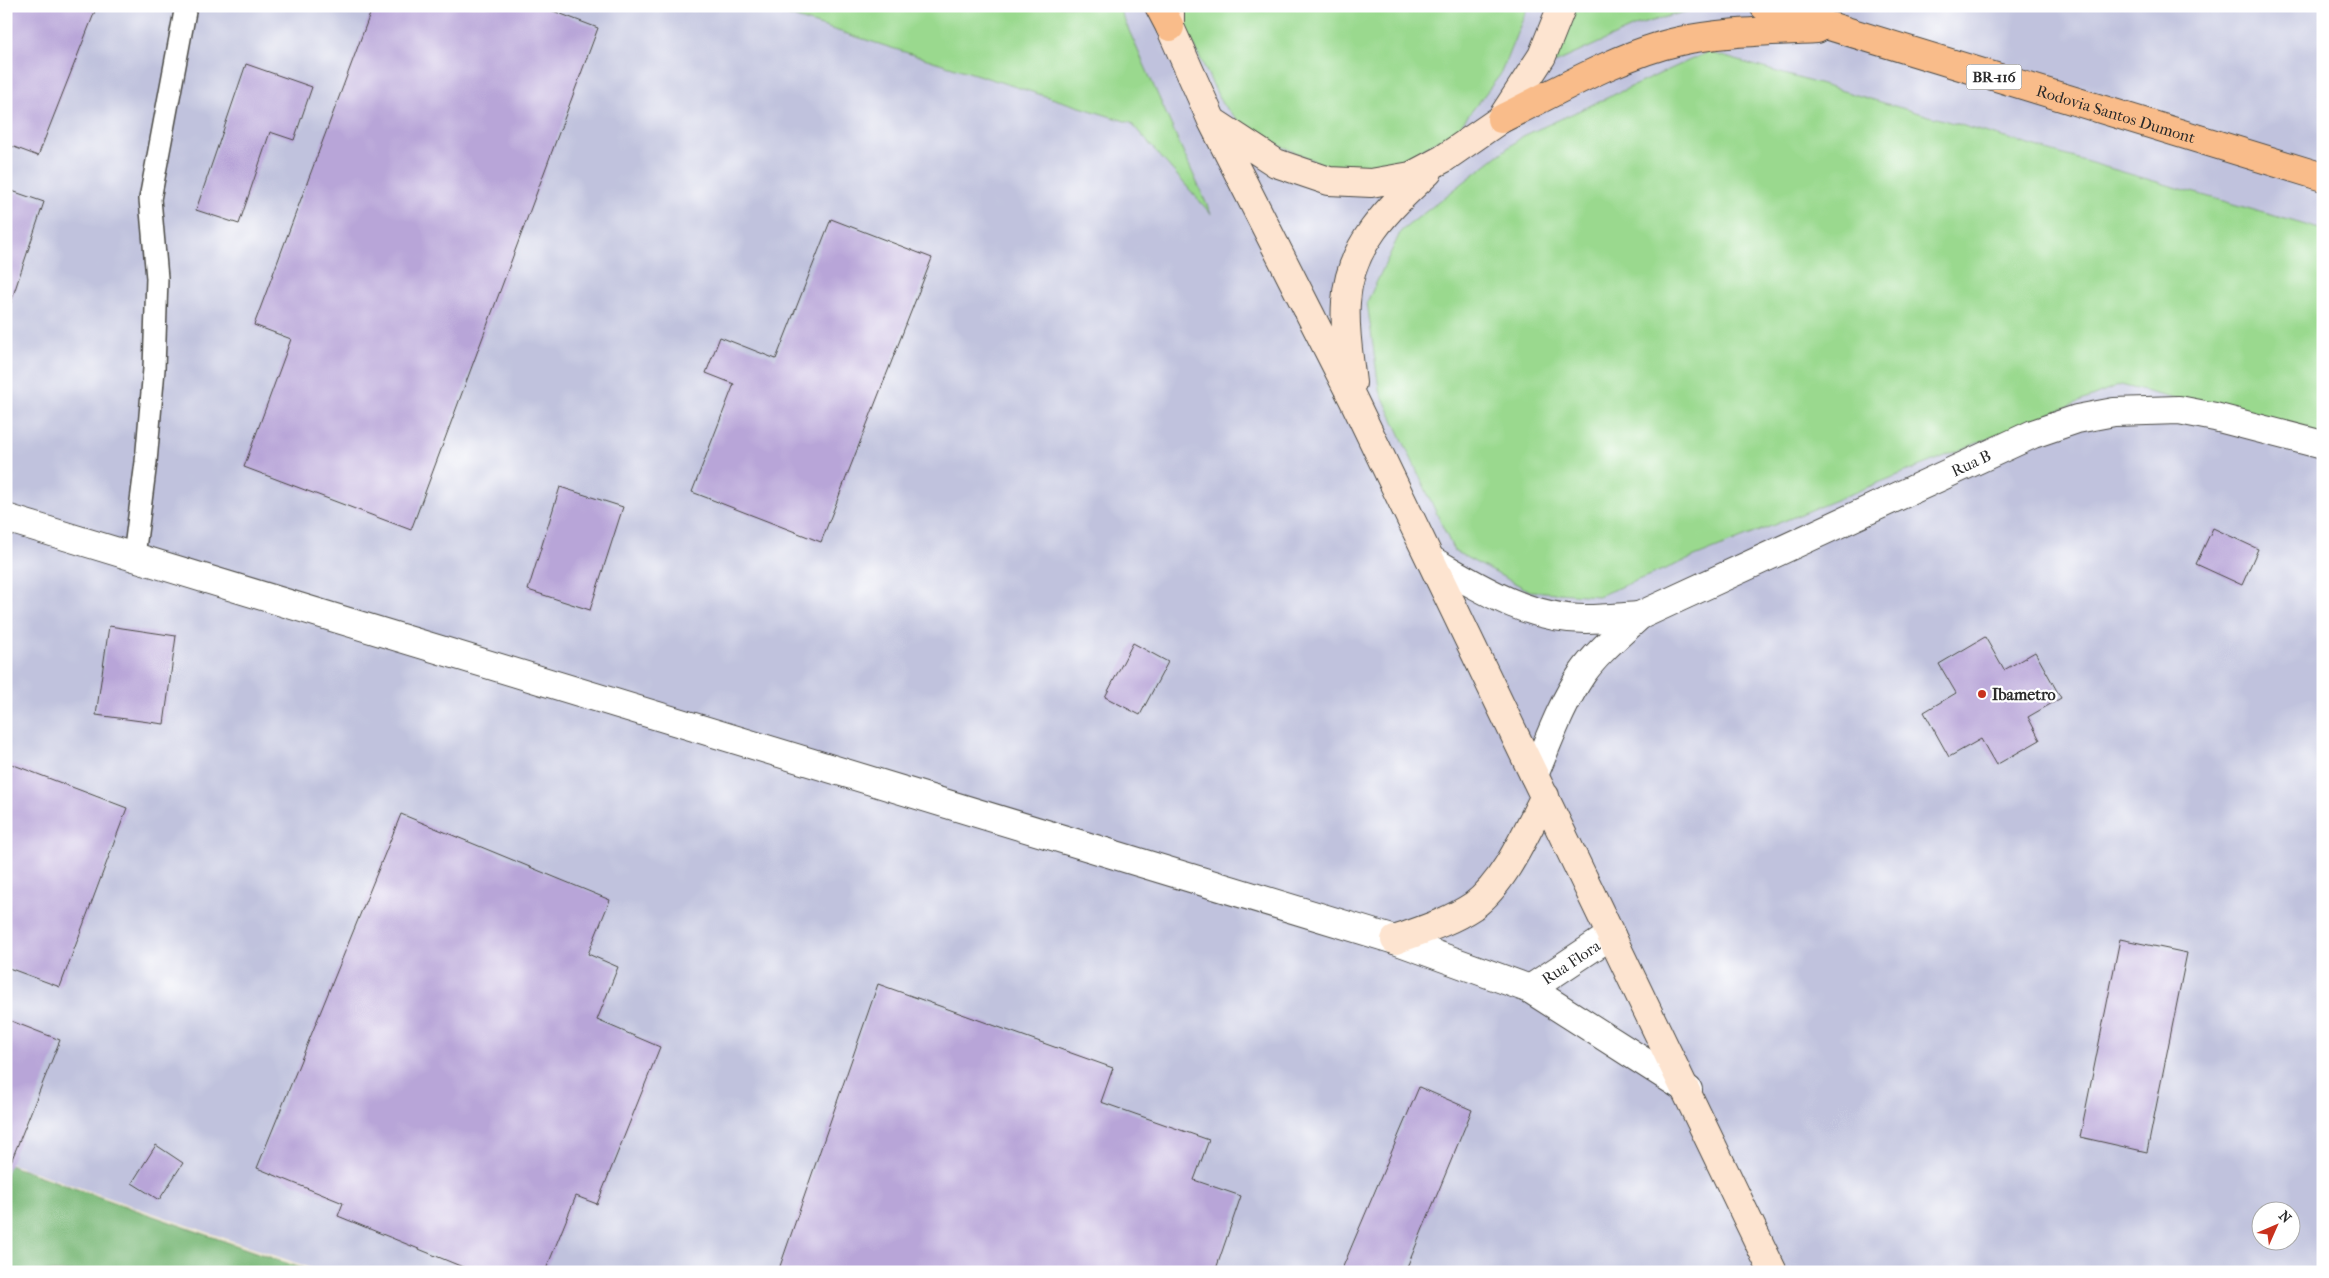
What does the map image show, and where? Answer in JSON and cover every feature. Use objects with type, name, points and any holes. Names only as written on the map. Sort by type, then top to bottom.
[{"type":"highway","name":"Rodovia Santos Dumont","points":[[1764,6],[2323,177]]},
{"type":"highway","points":[[1794,6],[1835,28]]},
{"type":"highway","points":[[1501,119],[1644,51],[1679,41],[1732,33],[1835,28]]},
{"type":"street","points":[[1212,121],[1276,164],[1329,181],[1371,183],[1410,176],[1443,158],[1501,119],[1542,56],[1562,6]]},
{"type":"street","points":[[1166,13],[1212,121],[1353,399],[1688,1090],[1773,1272]]},
{"type":"street","points":[[1353,399],[1346,324],[1346,300],[1352,266],[1367,236],[1388,209],[1443,158]]},
{"type":"street","name":"Rua B","points":[[1639,616],[2033,434],[2077,419],[2134,411],[2179,410],[2323,444]]},
{"type":"street","points":[[6,518],[1395,940],[1530,989],[1688,1090]]},
{"type":"street","points":[[1431,560],[1498,599],[1526,610],[1554,616],[1585,619],[1639,616]]},
{"type":"street","points":[[1395,940],[1446,922],[1474,905],[1493,886],[1512,858],[1539,785],[1557,718],[1583,673],[1602,651],[1639,616]]},
{"type":"street","name":"Rua Flora","points":[[1530,989],[1612,935]]},
{"type":"lane","points":[[134,556],[146,462],[154,369],[157,278],[150,198],[186,6]]},
{"type":"shaded area","points":[[6,6],[2323,6],[2323,1272],[322,1272],[6,1162]]},
{"type":"green space","points":[[758,6],[1118,6],[1211,214],[1131,123]]},
{"type":"green space","points":[[1182,6],[1528,6],[1500,75],[1456,131],[1391,165],[1326,166],[1250,132],[1222,104],[1181,18]]},
{"type":"green space","points":[[1573,6],[1678,6],[1691,10],[1638,25],[1544,68]]},
{"type":"green space","points":[[1708,52],[2323,230],[2323,437],[2121,385],[1598,596],[1530,591],[1454,551],[1379,389],[1367,302],[1401,231],[1523,136]]},
{"type":"green space","points":[[6,1164],[312,1272],[6,1272]]},
{"type":"building","points":[[6,6],[97,6],[38,156],[6,144]]},
{"type":"building","points":[[373,6],[540,6],[598,28],[411,530],[244,467],[291,339],[254,325]]},
{"type":"building","points":[[246,64],[312,87],[294,140],[270,132],[239,224],[196,210]]},
{"type":"building","points":[[6,189],[44,202],[7,314],[6,314]]},
{"type":"building","points":[[831,219],[932,258],[821,542],[692,492],[734,384],[706,373],[720,337],[776,359]]},
{"type":"building","points":[[560,487],[623,507],[590,610],[528,590]]},
{"type":"building","points":[[2213,528],[2258,549],[2242,585],[2196,564]]},
{"type":"building","points":[[109,626],[176,636],[164,724],[96,715]]},
{"type":"building","points":[[1985,637],[2004,670],[2035,652],[2061,698],[2028,717],[2040,740],[1996,765],[1981,739],[1949,757],[1924,712],[1956,693],[1939,664]]},
{"type":"building","points":[[1133,643],[1168,662],[1140,715],[1105,697]]},
{"type":"building","points":[[6,762],[127,808],[60,987],[6,967],[6,952],[9,944],[6,943]]},
{"type":"building","points":[[401,814],[610,900],[588,954],[618,967],[597,1020],[660,1047],[597,1204],[576,1196],[545,1272],[475,1272],[338,1216],[343,1203],[257,1168]]},
{"type":"building","points":[[2120,939],[2187,953],[2147,1152],[2080,1137]]},
{"type":"building","points":[[878,984],[1113,1068],[1101,1102],[1209,1140],[1194,1180],[1241,1196],[1215,1272],[778,1272]]},
{"type":"building","points":[[6,1019],[60,1040],[6,1174]]},
{"type":"building","points":[[1419,1087],[1472,1110],[1405,1272],[1348,1272],[1342,1269]]},
{"type":"building","points":[[156,1145],[183,1163],[159,1200],[132,1183]]},
{"type":"place","name":"Ibametro","points":[[1982,694]]}]
